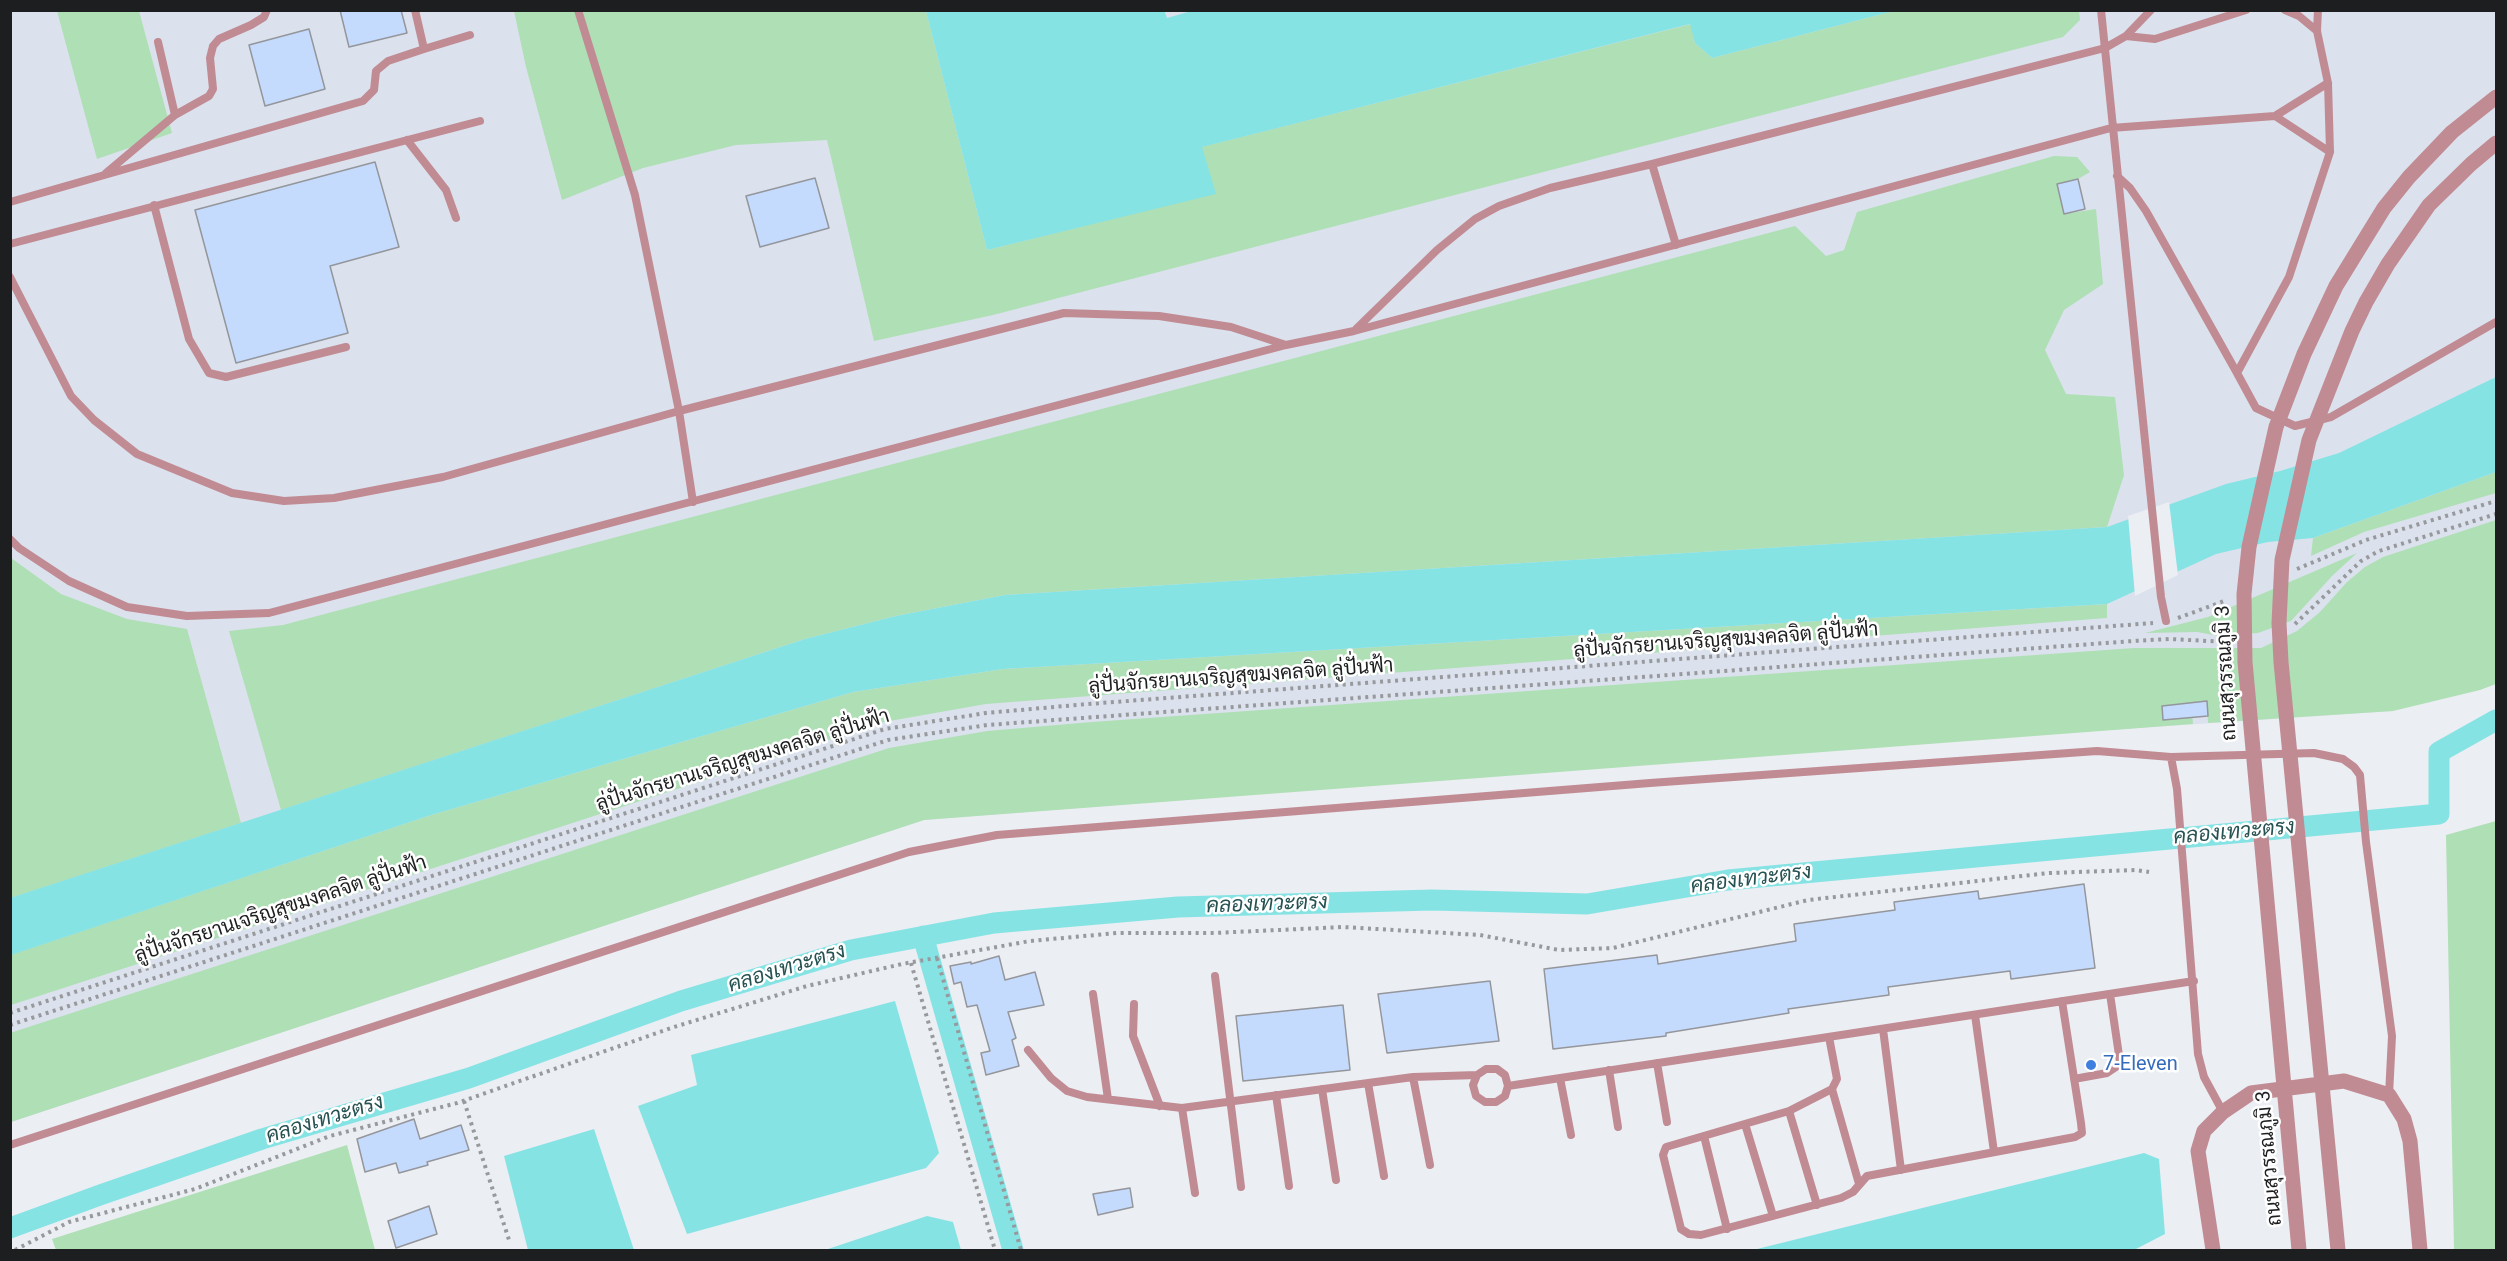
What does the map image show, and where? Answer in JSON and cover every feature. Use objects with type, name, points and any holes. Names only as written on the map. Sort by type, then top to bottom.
[{"type":"street","name":"ถนนสุวรรณภูมิ 3","points":[[2299,1251],[2245,663],[2244,594],[2249,547],[2259,492],[2276,427],[2321,315],[2350,260],[2384,207],[2431,153],[2452,132],[2496,97]]},
{"type":"street","points":[[2338,1251],[2281,662],[2281,581],[2293,505],[2313,429],[2352,331],[2388,264],[2429,205],[2496,143]]},
{"type":"street","points":[[2213,1251],[2198,1151],[2204,1131],[2223,1112],[2251,1093],[2344,1081],[2389,1095],[2404,1119],[2410,1142],[2420,1251]]},
{"type":"lane","points":[[100,177],[175,115],[209,96],[213,89],[210,58],[213,46],[219,39],[264,17],[267,10]]},
{"type":"lane","points":[[415,10],[424,49]]},
{"type":"lane","points":[[578,10],[635,195],[679,411],[693,502]]},
{"type":"lane","points":[[2101,10],[2111,128],[2149,471],[2160,597],[2166,621]]},
{"type":"lane","points":[[1354,332],[1437,250],[1475,219],[1499,206],[1550,188],[2105,48],[2126,36],[2151,10]]},
{"type":"lane","points":[[2126,36],[2155,39],[2246,10]]},
{"type":"lane","points":[[2285,10],[2299,16],[2317,31]]},
{"type":"lane","points":[[2237,373],[2289,277],[2330,152],[2328,83],[2317,31],[2318,10]]},
{"type":"lane","points":[[10,202],[363,101],[374,90],[376,71],[388,61],[470,35]]},
{"type":"lane","points":[[158,42],[175,115]]},
{"type":"lane","points":[[10,539],[19,548],[69,581],[127,607],[187,616],[269,613],[1286,345],[1354,332],[2111,128],[2275,116],[2328,83]]},
{"type":"lane","points":[[2275,116],[2330,152]]},
{"type":"lane","points":[[10,244],[480,121]]},
{"type":"lane","points":[[407,140],[446,190],[456,218]]},
{"type":"lane","points":[[1652,164],[1676,245]]},
{"type":"lane","points":[[2117,176],[2130,188],[2146,211],[2256,408],[2295,426],[2331,417],[2496,322]]},
{"type":"lane","points":[[154,205],[189,339],[209,373],[226,377],[346,347]]},
{"type":"lane","points":[[10,277],[71,396],[94,420],[137,454],[232,493],[284,501],[334,498],[374,492],[443,477],[679,411],[1064,313],[1159,316],[1232,327],[1286,345]]},
{"type":"lane","points":[[10,1145],[909,852],[997,835],[1650,783],[2097,751],[2171,757],[2314,753],[2343,759],[2354,767],[2360,775],[2366,842],[2392,1036],[2389,1095]]},
{"type":"lane","points":[[2171,757],[2194,981],[2198,1054],[2204,1077],[2223,1112]]},
{"type":"lane","points":[[1215,976],[1241,1187]]},
{"type":"lane","points":[[1508,1086],[2194,981]]},
{"type":"lane","points":[[1093,994],[1108,1099]]},
{"type":"lane","points":[[2074,1079],[2107,1073],[2120,1062],[2110,994]]},
{"type":"lane","points":[[1832,1089],[1789,1111],[1666,1147],[1663,1155],[1682,1229],[1689,1234],[1701,1235],[1727,1229],[1841,1198],[1853,1192],[1867,1176],[2075,1137],[2082,1132],[2061,1001]]},
{"type":"lane","points":[[1134,1004],[1133,1036],[1160,1106]]},
{"type":"lane","points":[[1975,1015],[1994,1152]]},
{"type":"lane","points":[[1883,1029],[1901,1170]]},
{"type":"lane","points":[[1829,1037],[1836,1079],[1832,1089],[1859,1184]]},
{"type":"lane","points":[[1029,1050],[1051,1078],[1066,1091],[1108,1099],[1182,1108],[1413,1077],[1477,1075],[1486,1069],[1497,1069],[1505,1076],[1508,1086],[1505,1096],[1496,1102],[1485,1102],[1476,1096],[1473,1085],[1477,1075]]},
{"type":"lane","points":[[1657,1063],[1667,1122]]},
{"type":"lane","points":[[1609,1071],[1618,1127]]},
{"type":"lane","points":[[1413,1077],[1430,1165]]},
{"type":"lane","points":[[1560,1078],[1571,1135]]},
{"type":"lane","points":[[1368,1083],[1384,1176]]},
{"type":"lane","points":[[1322,1089],[1336,1179]]},
{"type":"lane","points":[[1276,1095],[1289,1186]]},
{"type":"lane","points":[[1182,1108],[1196,1193]]},
{"type":"lane","points":[[1789,1111],[1817,1205]]},
{"type":"lane","points":[[1745,1124],[1773,1216]]},
{"type":"lane","points":[[1704,1136],[1727,1229]]},
{"type":"path","points":[[2296,570],[2366,540],[2496,501]]},
{"type":"path","points":[[2294,626],[2361,561],[2379,551],[2496,514]]},
{"type":"path","name":"ลู่ปั่นจักรยานเจริญสุขมงคลจิต ลู่ปั่นฟ้า","points":[[10,1013],[885,729],[986,713],[1077,705],[2166,621],[2205,610],[2236,596]]},
{"type":"path","points":[[10,1025],[888,740],[987,725],[1091,717],[2133,641],[2239,641]]},
{"type":"path","points":[[15,1251],[69,1222],[195,1189],[330,1136],[464,1101],[674,1028],[807,986],[911,963],[1030,941],[1117,933],[1214,933],[1343,927],[1480,935],[1559,950],[1612,948],[1808,900],[2049,873],[2136,870],[2149,872]]},
{"type":"path","points":[[937,958],[1021,1251]]},
{"type":"path","points":[[911,963],[995,1251]]},
{"type":"path","points":[[464,1101],[510,1243]]},
{"type":"shaded area","points":[[10,11],[2496,11],[2496,616],[2393,711],[1927,742],[924,820],[11,1122]]},
{"type":"green space","points":[[2079,10],[2080,20],[2063,37],[993,315],[874,341],[827,140],[736,145],[643,168],[562,200],[526,67],[514,11],[926,11],[987,250],[1215,193],[1201,147],[1691,24],[1695,43],[1712,58],[1890,11]]},
{"type":"green space","points":[[57,11],[139,11],[172,133],[97,159]]},
{"type":"green space","points":[[2054,156],[2077,157],[2090,172],[2078,179],[2057,184],[2064,214],[2096,209],[2103,284],[2064,310],[2045,350],[2066,394],[2115,397],[2124,475],[2107,527],[1005,595],[896,616],[805,639],[281,810],[229,631],[283,625],[1795,226],[1826,256],[1844,250],[1857,212]]},
{"type":"green space","points":[[2496,472],[2496,493],[2364,532],[2311,556],[2313,538]]},
{"type":"green space","points":[[2496,520],[2496,684],[2480,690],[2393,711],[2208,723],[2207,701],[2191,703],[2193,724],[924,820],[11,1122],[10,1033],[889,748],[987,731],[1092,722],[2134,648],[2261,648],[2297,631],[2320,612],[2347,582],[2365,567],[2383,557]]},
{"type":"green space","points":[[2357,553],[2332,576],[2291,621],[2258,633],[2219,636],[2197,632],[2145,633],[2208,617]]},
{"type":"green space","points":[[11,558],[61,594],[127,619],[187,629],[241,823],[11,898]]},
{"type":"green space","points":[[2107,604],[2107,618],[986,704],[884,722],[11,1005],[10,955],[431,815],[853,692],[1003,669]]},
{"type":"green space","points":[[2496,821],[2496,1250],[2454,1250],[2446,835]]},
{"type":"green space","points":[[347,1145],[375,1250],[56,1250],[52,1239]]},
{"type":"water","points":[[1164,10],[1167,18],[1195,10],[1890,10],[1890,12],[1712,58],[1695,43],[1690,24],[1202,147],[1216,194],[987,250],[926,11]]},
{"type":"water","points":[[2496,377],[2496,472],[2313,538],[2268,542],[2216,554],[2107,604],[1003,669],[853,692],[431,815],[11,955],[10,898],[805,639],[896,616],[1005,595],[2107,527],[2226,484],[2339,453]]},
{"type":"water","points":[[895,1001],[939,1153],[926,1168],[687,1234],[638,1106],[697,1085],[691,1055]]},
{"type":"water","points":[[594,1129],[634,1250],[528,1250],[504,1156]]},
{"type":"water","points":[[2144,1153],[2159,1159],[2165,1234],[2134,1250],[1753,1250]]},
{"type":"water","points":[[927,1216],[953,1222],[961,1250],[825,1250]]},
{"type":"pier","points":[[2169,502],[2178,575],[2135,596],[2128,516]]},
{"type":"building","points":[[340,10],[401,10],[407,33],[349,47]]},
{"type":"building","points":[[309,29],[325,89],[265,106],[249,45]]},
{"type":"building","points":[[375,162],[399,247],[330,266],[348,333],[236,363],[195,210]]},
{"type":"building","points":[[815,178],[829,228],[760,247],[746,196]]},
{"type":"building","points":[[2078,179],[2085,209],[2064,214],[2057,184]]},
{"type":"building","points":[[2207,701],[2208,716],[2163,720],[2162,706]]},
{"type":"building","points":[[2084,884],[2095,968],[2011,979],[2010,971],[1888,987],[1889,995],[1788,1009],[1789,1013],[1666,1033],[1666,1036],[1553,1049],[1544,969],[1657,955],[1658,964],[1796,941],[1794,924],[1895,910],[1894,902],[1978,891],[1979,899]]},
{"type":"building","points":[[999,956],[1005,980],[1035,972],[1044,1005],[1008,1012],[1016,1038],[1012,1040],[1019,1066],[986,1075],[981,1053],[990,1051],[977,1005],[967,1007],[961,982],[954,984],[950,966],[971,962],[971,964]]},
{"type":"building","points":[[1490,981],[1499,1041],[1387,1053],[1378,994]]},
{"type":"building","points":[[1343,1005],[1350,1070],[1243,1081],[1236,1016]]},
{"type":"building","points":[[414,1119],[420,1139],[461,1125],[469,1150],[399,1173],[396,1163],[365,1172],[357,1139]]},
{"type":"building","points":[[1130,1188],[1133,1207],[1098,1215],[1093,1194]]},
{"type":"building","points":[[429,1206],[437,1234],[396,1248],[388,1221]]},
{"type":"waterway","name":"คลองเทวะตรง","points":[[10,1228],[262,1139],[469,1078],[681,1001],[851,950],[994,923],[1178,907],[1432,900],[1587,904],[1728,880],[2439,814],[2439,752],[2496,720]]},
{"type":"waterway","points":[[923,936],[1013,1250]]},
{"type":"place","name":"7-Eleven","points":[[2091,1065]]}]
